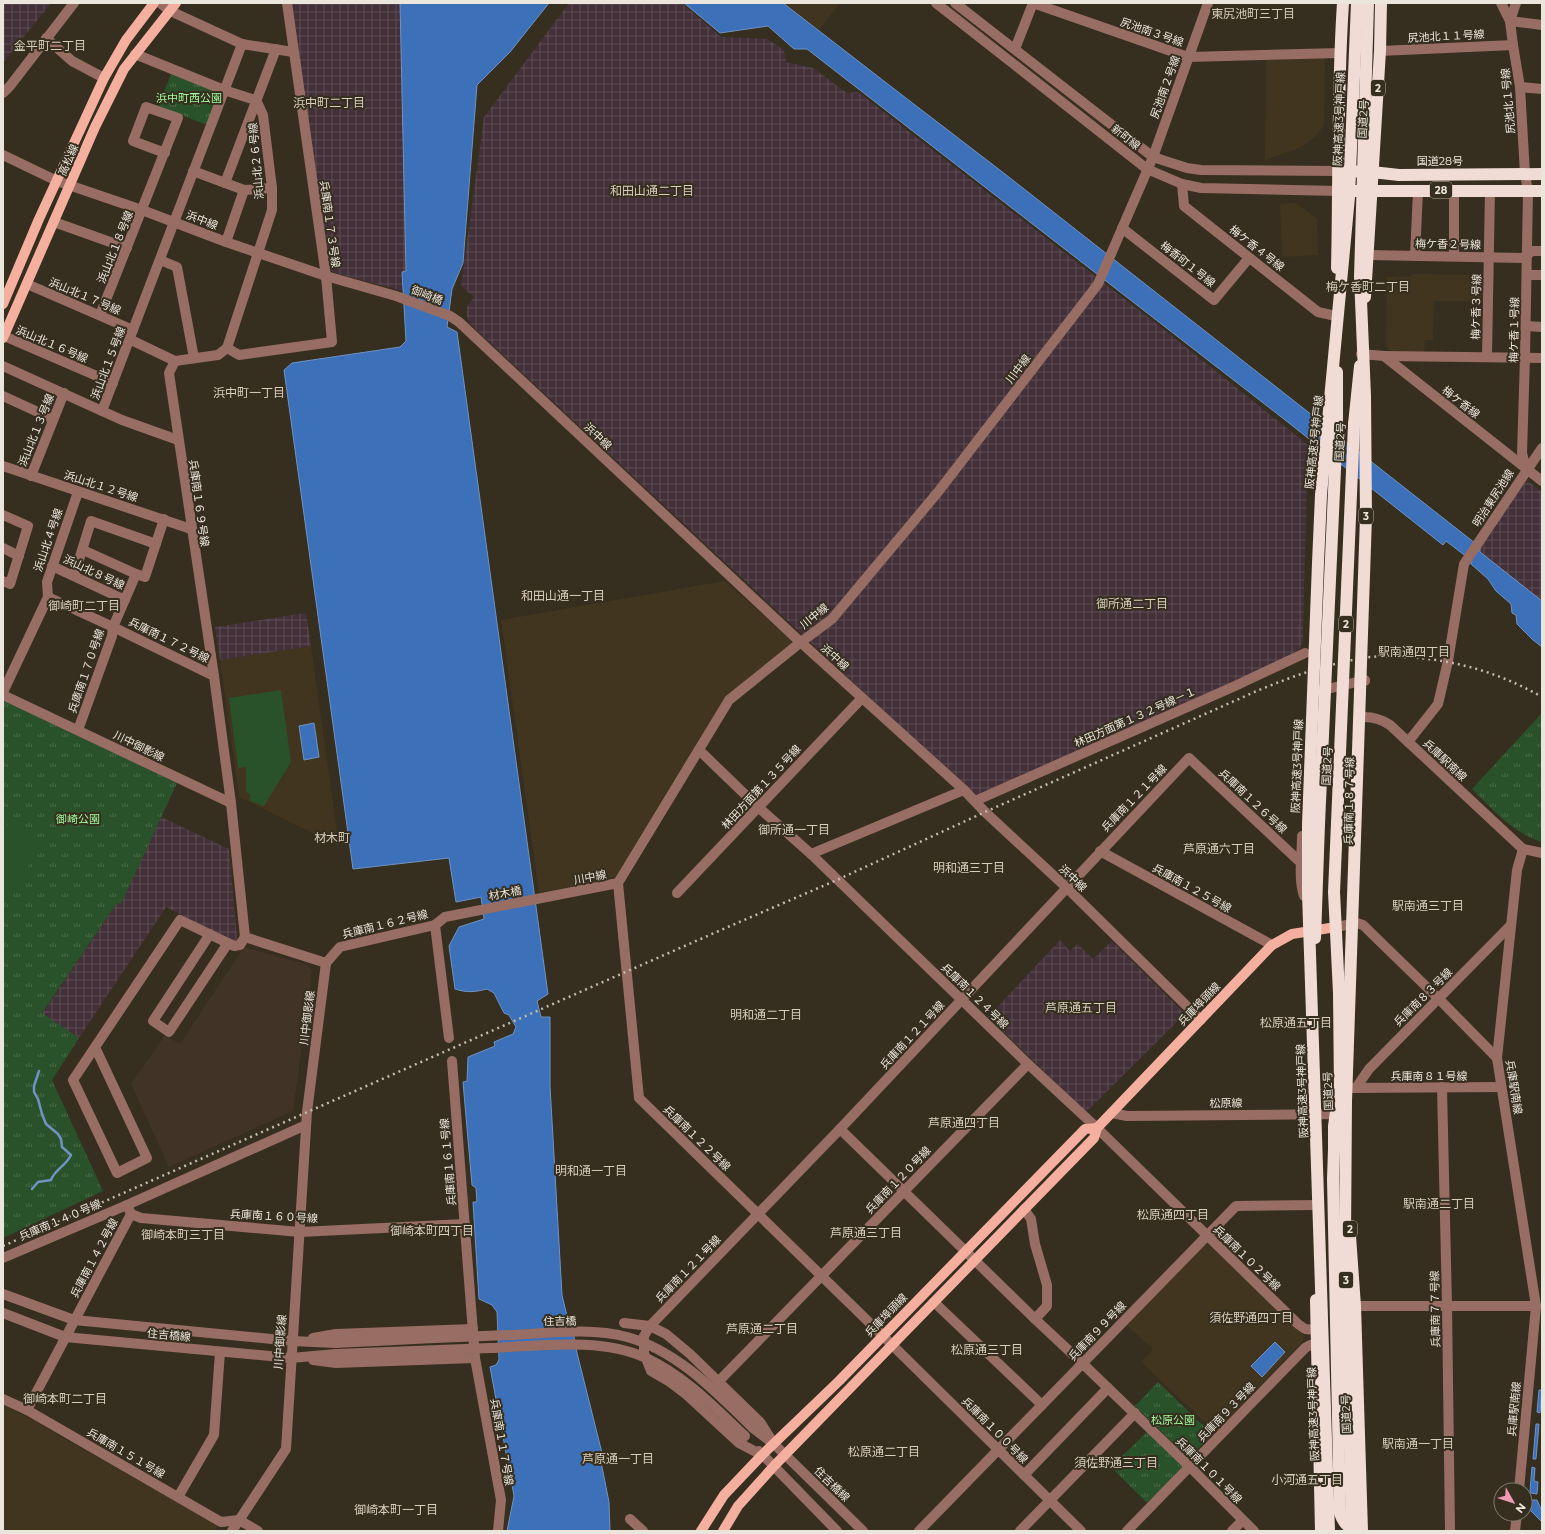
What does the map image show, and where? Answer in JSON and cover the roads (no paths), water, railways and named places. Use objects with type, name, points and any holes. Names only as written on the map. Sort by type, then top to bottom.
[{"type":"highway","name":"国道2号","points":[[1321,1531],[1313,1346],[1316,1330],[1317,1205],[1314,929],[1337,425],[1336,316],[1339,191],[1339,53],[1343,3]]},
{"type":"highway","name":"阪神高速3号神戸線","points":[[1330,1531],[1308,893],[1308,824],[1321,495],[1349,197],[1357,3]]},
{"type":"highway","name":"3","points":[[1352,1531],[1345,1238],[1345,1109],[1366,517],[1365,396],[1360,277],[1368,3]]},
{"type":"highway","name":"国道2号","points":[[1362,1531],[1355,1306],[1341,1114],[1339,1000],[1334,892],[1354,424],[1368,255],[1380,51],[1381,3]]},
{"type":"highway","name":"国道28号","points":[[1339,171],[1399,175],[1542,174]]},
{"type":"highway","name":"28","points":[[1339,191],[1542,191]]},
{"type":"highway","name":"3","points":[[1348,1029],[1334,1126],[1333,1187],[1340,1512],[1346,1525],[1356,1531]]},
{"type":"main road","name":"高松線","points":[[3,304],[104,78],[126,40],[154,3]]},
{"type":"main road","name":"高松線","points":[[4,337],[95,127],[121,75],[135,54],[173,7]]},
{"type":"main road","name":"兵庫埠頭線","points":[[723,1531],[738,1506],[774,1466],[1094,1138],[1097,1128],[1272,945],[1292,934],[1314,929],[1336,927]]},
{"type":"main road","name":"兵庫埠頭線","points":[[701,1531],[724,1495],[762,1455],[839,1381],[1085,1129],[1097,1128]]},
{"type":"main road","points":[[1031,1183],[1041,1192]]},
{"type":"street","points":[[3,93],[74,3]]},
{"type":"street","points":[[160,3],[173,7],[242,44],[293,52]]},
{"type":"street","name":"兵庫南１７３号線","points":[[227,348],[239,355],[332,342],[326,276],[287,3]]},
{"type":"street","name":"新町線","points":[[936,3],[1147,169],[1182,184],[1201,188],[1339,191]]},
{"type":"street","name":"新町線","points":[[955,3],[1152,157],[1187,168],[1201,170],[1339,171]]},
{"type":"street","points":[[1015,49],[1033,3]]},
{"type":"street","name":"尻池南３号線","points":[[1033,3],[1188,57],[1339,53]]},
{"type":"street","name":"尻池南２号線","points":[[1147,169],[1208,3]]},
{"type":"street","points":[[1501,3],[1510,21],[1542,25]]},
{"type":"street","name":"尻池北１号線","points":[[1516,3],[1510,21],[1520,87],[1525,174],[1528,191]]},
{"type":"street","points":[[46,38],[72,61],[104,78]]},
{"type":"street","name":"浜山北１５号線","points":[[3,366],[102,410],[242,44]]},
{"type":"street","name":"尻池北１１号線","points":[[1380,51],[1513,45]]},
{"type":"street","points":[[225,183],[276,49]]},
{"type":"street","points":[[135,54],[224,90],[252,99],[256,102]]},
{"type":"street","points":[[1520,87],[1542,89]]},
{"type":"street","name":"浜山北２６号線","points":[[256,102],[263,114],[272,188],[272,210],[258,253]]},
{"type":"street","name":"浜山北１８号線","points":[[100,315],[165,153],[178,118],[146,107],[133,141],[165,153]]},
{"type":"street","name":"浜中線","points":[[3,156],[57,181],[142,210],[226,242],[326,276],[396,296]]},
{"type":"street","points":[[1122,228],[1147,169]]},
{"type":"street","points":[[193,171],[244,190],[272,188]]},
{"type":"street","name":"梅ケ香４号線","points":[[1182,184],[1184,206],[1318,312],[1336,316]]},
{"type":"street","points":[[226,242],[244,190]]},
{"type":"street","points":[[1415,256],[1418,190]]},
{"type":"street","points":[[1454,190],[1454,256]]},
{"type":"street","name":"梅ケ香３号線","points":[[1487,357],[1490,190]]},
{"type":"street","name":"梅ケ香１号線","points":[[1526,469],[1522,453],[1528,191]]},
{"type":"street","points":[[54,222],[127,248]]},
{"type":"street","name":"川中線","points":[[536,899],[618,883],[728,700],[832,619],[938,492],[1098,284],[1122,228]]},
{"type":"street","name":"梅香町１号線","points":[[1122,228],[1214,300],[1249,258]]},
{"type":"street","name":"梅ケ香２号線","points":[[1368,255],[1523,258],[1532,251],[1542,251]]},
{"type":"street","points":[[176,361],[218,355],[227,348],[258,253]]},
{"type":"street","points":[[160,260],[177,267],[194,358]]},
{"type":"street","points":[[1527,275],[1542,275]]},
{"type":"street","name":"浜山北１７号線","points":[[27,284],[100,315],[176,361]]},
{"type":"street","name":"御崎橋","points":[[396,296],[450,316]]},
{"type":"street","name":"浜中線","points":[[450,316],[465,326],[645,497],[801,642],[964,790],[1067,888],[1201,1020]]},
{"type":"street","points":[[1526,326],[1542,327]]},
{"type":"street","name":"浜山北１６号線","points":[[4,337],[113,383]]},
{"type":"street","points":[[1361,354],[1384,356],[1542,358]]},
{"type":"street","name":"梅ケ香線","points":[[1384,356],[1542,481]]},
{"type":"street","name":"兵庫南１６９号線","points":[[176,361],[169,373],[214,676],[231,803]]},
{"type":"street","name":"浜山北１３号線","points":[[31,476],[64,393]]},
{"type":"street","points":[[3,396],[53,419]]},
{"type":"street","points":[[102,410],[122,420],[178,440]]},
{"type":"street","name":"明治東尻池線","points":[[1408,742],[1438,704],[1448,661],[1464,564],[1526,469],[1542,448]]},
{"type":"street","name":"浜山北１２号線","points":[[3,466],[191,529]]},
{"type":"street","name":"浜山北４号線","points":[[48,597],[47,582],[78,492]]},
{"type":"street","points":[[3,515],[28,526],[10,584],[3,581]]},
{"type":"street","points":[[83,550],[145,577],[164,519]]},
{"type":"street","points":[[74,576],[92,521],[156,544]]},
{"type":"street","points":[[3,548],[19,556]]},
{"type":"street","name":"浜山北８号線","points":[[52,566],[125,600]]},
{"type":"street","name":"兵庫南１７０号線","points":[[78,730],[112,636],[113,627],[136,574]]},
{"type":"street","points":[[3,693],[48,597]]},
{"type":"street","name":"兵庫南１７２号線","points":[[48,597],[214,676]]},
{"type":"street","name":"林田方面第１３２号線－１","points":[[975,801],[1235,686],[1305,653]]},
{"type":"street","name":"兵庫南１８７号線","points":[[1302,861],[1308,694],[1365,680],[1357,923]]},
{"type":"street","name":"川中御影線","points":[[3,693],[231,803]]},
{"type":"street","name":"林田方面第１３５号線","points":[[677,893],[862,698]]},
{"type":"street","name":"兵庫駅南線","points":[[1364,717],[1382,720],[1408,742],[1523,849],[1517,870],[1510,926],[1497,1058],[1536,1306],[1520,1482]]},
{"type":"street","name":"兵庫南１２４号線","points":[[699,750],[758,807],[811,854],[1028,1064],[1097,1128]]},
{"type":"street","name":"兵庫南１２６号線","points":[[1189,758],[1298,860],[1302,861]]},
{"type":"street","name":"兵庫南１２１号線","points":[[650,1326],[840,1129],[1189,758]]},
{"type":"street","points":[[811,854],[964,790]]},
{"type":"street","points":[[95,1047],[147,1158],[117,1173],[73,1080],[95,1047],[180,920],[234,946],[240,945],[245,937],[231,803]]},
{"type":"street","points":[[1523,849],[1542,853]]},
{"type":"street","name":"兵庫南１２５号線","points":[[1100,851],[1272,945]]},
{"type":"street","points":[[1302,861],[1302,890],[1314,929]]},
{"type":"street","name":"兵庫南１２２号線","points":[[618,883],[628,972],[639,1098],[893,1345]]},
{"type":"street","name":"材木橋","points":[[478,910],[536,899]]},
{"type":"street","name":"兵庫南１６２号線","points":[[326,963],[340,947],[435,925],[445,917],[478,910]]},
{"type":"street","points":[[1336,927],[1357,923],[1363,925],[1497,1058]]},
{"type":"street","points":[[435,925],[449,1038]]},
{"type":"street","name":"兵庫南８３号線","points":[[1356,1088],[1368,1069],[1510,926]]},
{"type":"street","points":[[210,934],[154,1021],[169,1032],[228,943]]},
{"type":"street","points":[[245,937],[326,963]]},
{"type":"street","name":"川中御影線","points":[[232,1531],[286,1449],[290,1358],[300,1232],[306,1125],[326,963]]},
{"type":"street","points":[[177,986],[192,997]]},
{"type":"street","name":"兵庫南１６１号線","points":[[452,1061],[475,1358]]},
{"type":"street","name":"兵庫南１２０号線","points":[[718,1382],[1028,1064]]},
{"type":"street","name":"兵庫南８１号線","points":[[1340,1087],[1501,1088]]},
{"type":"street","name":"兵庫南７７号線","points":[[1442,1087],[1450,1531]]},
{"type":"street","name":"松原線","points":[[1112,1113],[1127,1116],[1341,1114]]},
{"type":"street","points":[[129,1210],[306,1125]]},
{"type":"street","name":"兵庫南１０２号線","points":[[1097,1128],[1298,1324],[1305,1329],[1316,1330]]},
{"type":"street","name":"兵庫南１０１号線","points":[[840,1129],[1035,1319],[1135,1413],[1242,1521],[1254,1531]]},
{"type":"street","name":"兵庫南９９号線","points":[[919,1531],[1236,1206],[1317,1205]]},
{"type":"street","points":[[1024,1209],[1031,1219],[1035,1244],[1047,1285],[1047,1306],[1035,1319]]},
{"type":"street","name":"兵庫南１６０号線","points":[[129,1210],[141,1218],[300,1232],[465,1224]]},
{"type":"street","name":"兵庫南１４０号線","points":[[3,1258],[129,1210]]},
{"type":"street","name":"兵庫南１４２号線","points":[[27,1410],[129,1210]]},
{"type":"street","name":"住吉橋線","points":[[3,1294],[74,1320],[292,1341],[336,1343]]},
{"type":"street","points":[[934,1302],[1042,1405]]},
{"type":"street","points":[[1355,1306],[1536,1306]]},
{"type":"street","name":"住吉橋線","points":[[3,1313],[65,1337],[290,1358],[336,1354],[557,1345],[595,1346],[621,1349],[645,1357],[674,1373],[694,1388],[745,1436],[762,1455]]},
{"type":"street","points":[[624,1323],[650,1326],[666,1334],[690,1354],[760,1422],[774,1444]]},
{"type":"street","points":[[650,1326],[644,1336],[644,1353],[651,1371],[670,1382],[687,1395],[738,1443],[762,1455],[837,1531]]},
{"type":"street","points":[[292,1341],[336,1334],[473,1329]]},
{"type":"street","name":"住吉橋","points":[[336,1343],[558,1332],[597,1332],[626,1336],[651,1346],[682,1363],[701,1378],[753,1428],[774,1444]]},
{"type":"street","name":"兵庫南１００号線","points":[[893,1345],[1081,1531]]},
{"type":"street","name":"兵庫南９３号線","points":[[1127,1531],[1305,1348],[1313,1346]]},
{"type":"street","points":[[178,1496],[214,1435],[220,1352]]},
{"type":"street","points":[[290,1358],[336,1363],[475,1358]]},
{"type":"street","name":"兵庫南１１７号線","points":[[475,1358],[501,1500],[498,1531]]},
{"type":"street","points":[[1024,1475],[1108,1388]]},
{"type":"street","name":"兵庫南１５１号線","points":[[3,1399],[27,1410],[222,1522],[239,1520]]},
{"type":"street","points":[[1020,1531],[1135,1413]]},
{"type":"street","name":"住吉橋線","points":[[774,1444],[863,1531]]},
{"type":"street","points":[[630,1519],[643,1531]]},
{"type":"street","points":[[239,1520],[258,1531]]},
{"type":"street","points":[[1232,1531],[1242,1521]]},
{"type":"street","points":[[822,1531],[830,1523]]},
{"type":"water","points":[[400,3],[549,3],[510,52],[477,85],[463,263],[452,289],[447,327],[457,332],[548,994],[537,1001],[541,1017],[550,1017],[550,1086],[562,1295],[567,1316],[571,1321],[577,1353],[603,1457],[601,1462],[609,1502],[610,1531],[507,1531],[514,1496],[490,1367],[496,1365],[499,1360],[497,1312],[492,1305],[479,1299],[473,1202],[477,1202],[476,1188],[472,1185],[463,1082],[467,1081],[468,1057],[495,1046],[494,1042],[513,1034],[516,1027],[509,1015],[504,1013],[494,993],[487,989],[471,992],[455,989],[449,946],[459,927],[484,919],[481,897],[456,902],[449,858],[353,869],[284,370],[292,363],[400,347],[406,341],[402,272],[406,271]]},
{"type":"water","points":[[684,3],[783,3],[1005,174],[1480,547],[1480,552],[1542,601],[1542,647],[1517,624],[1516,615],[1512,613],[1511,604],[1496,591],[1488,579],[1471,564],[1472,561],[1446,541],[1443,545],[1289,423],[807,49],[794,49],[768,26],[720,33]]},
{"type":"water","points":[[314,723],[319,757],[304,760],[299,726]]},
{"type":"water","points":[[1275,1342],[1285,1352],[1262,1377],[1251,1366]]},
{"type":"water","points":[[1539,1390],[1542,1390],[1540,1413],[1537,1412]]},
{"type":"water","points":[[1536,1424],[1539,1424],[1536,1459],[1533,1459]]},
{"type":"water","points":[[1532,1467],[1535,1468],[1534,1481],[1538,1482],[1537,1494],[1533,1493],[1533,1482],[1531,1482]]},
{"type":"water","points":[[1533,1500],[1537,1500],[1542,1511],[1542,1522],[1533,1513]]},
{"type":"waterway","points":[[32,1189],[38,1182],[51,1180],[55,1173],[71,1155],[62,1147],[61,1139],[58,1134],[46,1124],[42,1114],[38,1099],[34,1092],[34,1086],[39,1071]]},
{"type":"railway","points":[[3,1246],[837,880],[985,812],[1286,679],[1327,666],[1370,657],[1413,658],[1471,667],[1507,680],[1542,697]]},
{"type":"district","name":"東尻池町三丁目","points":[[1253,14]]},
{"type":"district","name":"金平町二丁目","points":[[50,46]]},
{"type":"district","name":"浜中町二丁目","points":[[329,103]]},
{"type":"district","name":"和田山通二丁目","points":[[652,191]]},
{"type":"district","name":"梅ケ香町二丁目","points":[[1368,287]]},
{"type":"district","name":"浜中町一丁目","points":[[249,393]]},
{"type":"district","name":"和田山通一丁目","points":[[563,596]]},
{"type":"district","name":"御所通二丁目","points":[[1132,604]]},
{"type":"district","name":"御崎町二丁目","points":[[84,606]]},
{"type":"district","name":"駅南通四丁目","points":[[1414,652]]},
{"type":"district","name":"御所通一丁目","points":[[794,830]]},
{"type":"district","name":"材木町","points":[[332,838]]},
{"type":"district","name":"芦原通六丁目","points":[[1219,849]]},
{"type":"district","name":"明和通三丁目","points":[[969,868]]},
{"type":"district","name":"駅南通三丁目","points":[[1428,906]]},
{"type":"district","name":"芦原通五丁目","points":[[1081,1008]]},
{"type":"district","name":"明和通二丁目","points":[[766,1015]]},
{"type":"district","name":"松原通五丁目","points":[[1296,1023]]},
{"type":"district","name":"芦原通四丁目","points":[[964,1123]]},
{"type":"district","name":"明和通一丁目","points":[[591,1171]]},
{"type":"district","name":"駅南通二丁目","points":[[1439,1204]]},
{"type":"district","name":"松原通四丁目","points":[[1173,1215]]},
{"type":"district","name":"御崎本町四丁目","points":[[432,1231]]},
{"type":"district","name":"芦原通三丁目","points":[[866,1233]]},
{"type":"district","name":"御崎本町三丁目","points":[[183,1235]]},
{"type":"district","name":"須佐野通四丁目","points":[[1251,1318]]},
{"type":"district","name":"芦原通二丁目","points":[[762,1329]]},
{"type":"district","name":"松原通三丁目","points":[[987,1350]]},
{"type":"district","name":"御崎本町二丁目","points":[[65,1399]]},
{"type":"district","name":"駅南通一丁目","points":[[1418,1444]]},
{"type":"district","name":"松原通二丁目","points":[[884,1452]]},
{"type":"district","name":"芦原通一丁目","points":[[618,1459]]},
{"type":"district","name":"須佐野通三丁目","points":[[1116,1463]]},
{"type":"district","name":"小河通五丁目","points":[[1307,1480]]},
{"type":"district","name":"御崎本町一丁目","points":[[396,1510]]},
{"type":"park label","name":"浜中町西公園","points":[[189,98]]},
{"type":"park label","name":"御崎公園","points":[[78,819]]},
{"type":"park label","name":"松原公園","points":[[1173,1420]]}]
